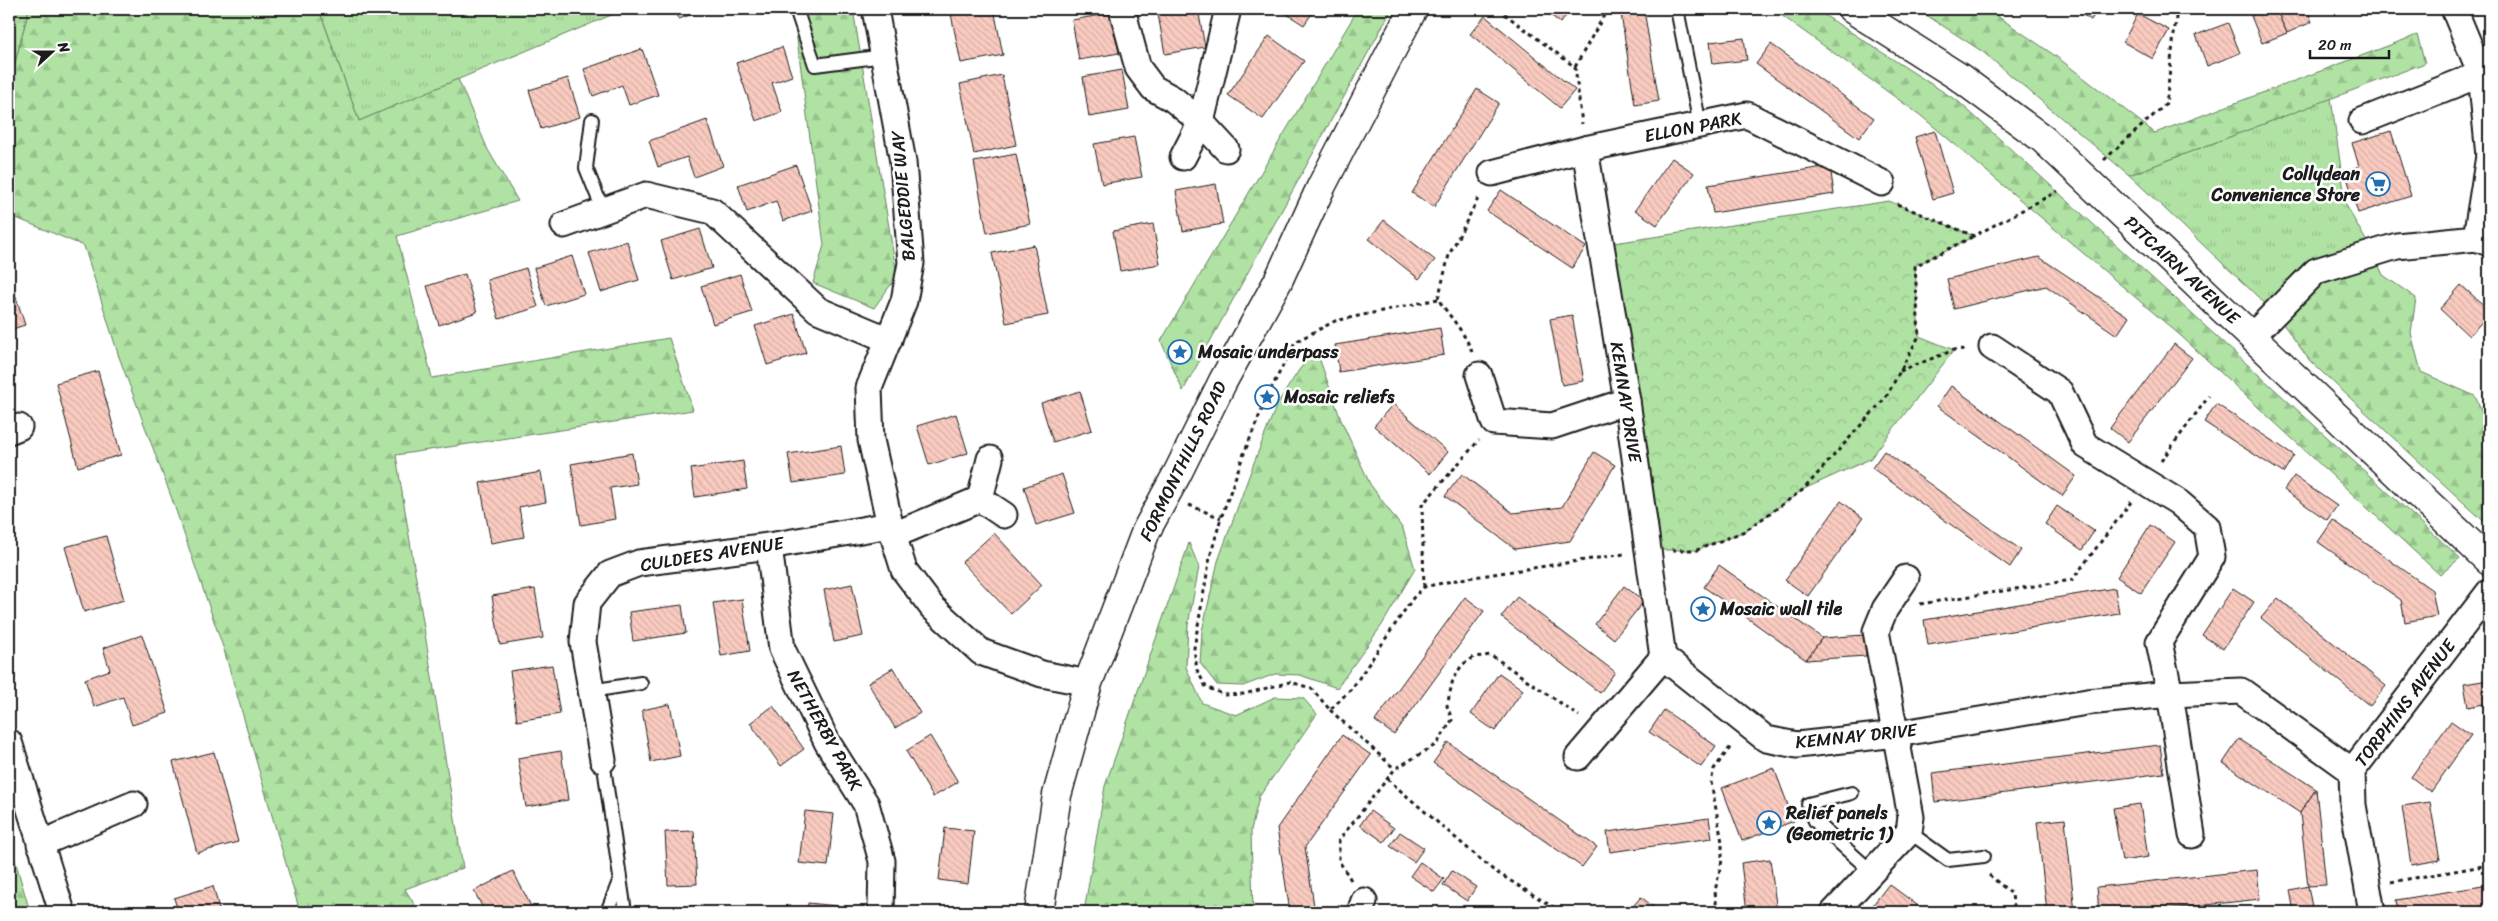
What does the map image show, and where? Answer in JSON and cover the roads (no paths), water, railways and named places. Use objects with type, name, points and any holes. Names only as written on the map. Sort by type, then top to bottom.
[{"type":"street","name":"BALGEDDIE WAY","points":[[875,9],[903,162],[911,263],[904,301],[869,388],[871,440],[892,530],[904,570],[932,607],[981,652],[1042,674],[1088,683]]},
{"type":"street","points":[[1122,9],[1138,68],[1153,88],[1173,99],[1201,122],[1226,149]]},
{"type":"street","points":[[1183,157],[1201,122],[1228,9]]},
{"type":"street","name":"FORMONTHILLS ROAD","points":[[1039,912],[1057,795],[1088,683],[1146,532],[1223,381],[1278,281],[1321,187],[1413,9]]},
{"type":"street","name":"PITCAIRN AVENUE","points":[[1852,9],[1959,78],[2043,139],[2489,561]]},
{"type":"street","points":[[2252,336],[2316,271],[2397,246],[2483,241],[2489,156],[2482,74],[2454,9]]},
{"type":"street","points":[[2362,122],[2482,74]]},
{"type":"street","name":"ELLON PARK","points":[[1492,173],[1585,149],[1746,114],[1882,183]]},
{"type":"street","name":"KEMNAY DRIVE","points":[[1585,149],[1627,401],[1663,657],[1766,740],[1797,745],[1897,734],[2087,702],[2170,694],[2242,691],[2352,771]]},
{"type":"street","points":[[564,225],[646,194],[712,211],[818,310],[889,340]]},
{"type":"street","points":[[1992,347],[2060,392],[2085,445],[2178,502],[2207,527],[2212,557],[2159,642],[2170,694],[2192,835]]},
{"type":"street","points":[[1480,375],[1494,422],[1552,426],[1627,401]]},
{"type":"street","points":[[990,459],[980,499],[1004,516]]},
{"type":"street","name":"CULDEES AVENUE","points":[[604,760],[582,642],[587,603],[610,574],[639,563],[892,530],[980,499]]},
{"type":"street","name":"NETHERBY PARK","points":[[769,546],[782,649],[827,742],[866,804],[882,861],[881,912]]},
{"type":"street","points":[[1834,912],[1909,832],[1911,817],[1897,734],[1876,631],[1885,610],[1906,578]]},
{"type":"street","name":"TORPHINS AVENUE","points":[[2372,912],[2353,805],[2352,771],[2489,592]]},
{"type":"street","points":[[1578,757],[1663,657]]},
{"type":"street","points":[[9,742],[62,912]]},
{"type":"street","points":[[40,844],[134,804]]},
{"type":"lane","points":[[796,9],[815,65],[884,56]]},
{"type":"lane","points":[[1677,9],[1700,125]]},
{"type":"lane","points":[[592,120],[586,168],[603,210]]},
{"type":"lane","points":[[591,691],[641,683]]},
{"type":"lane","points":[[604,760],[625,912]]},
{"type":"lane","points":[[1852,793],[1808,804],[1814,821],[1872,872]]},
{"type":"lane","points":[[1909,832],[1948,860],[1984,856]]},
{"type":"lane","points":[[608,912],[620,877]]},
{"type":"place","name":"Collydean Convenience Store","points":[[2378,184]]},
{"type":"place","name":"Mosaic underpass","points":[[1180,352]]},
{"type":"place","name":"Mosaic reliefs","points":[[1267,397]]},
{"type":"place","name":"Mosaic wall tile","points":[[1703,609]]},
{"type":"place","name":"Relief panels (Geometric 1)","points":[[1769,823]]}]
